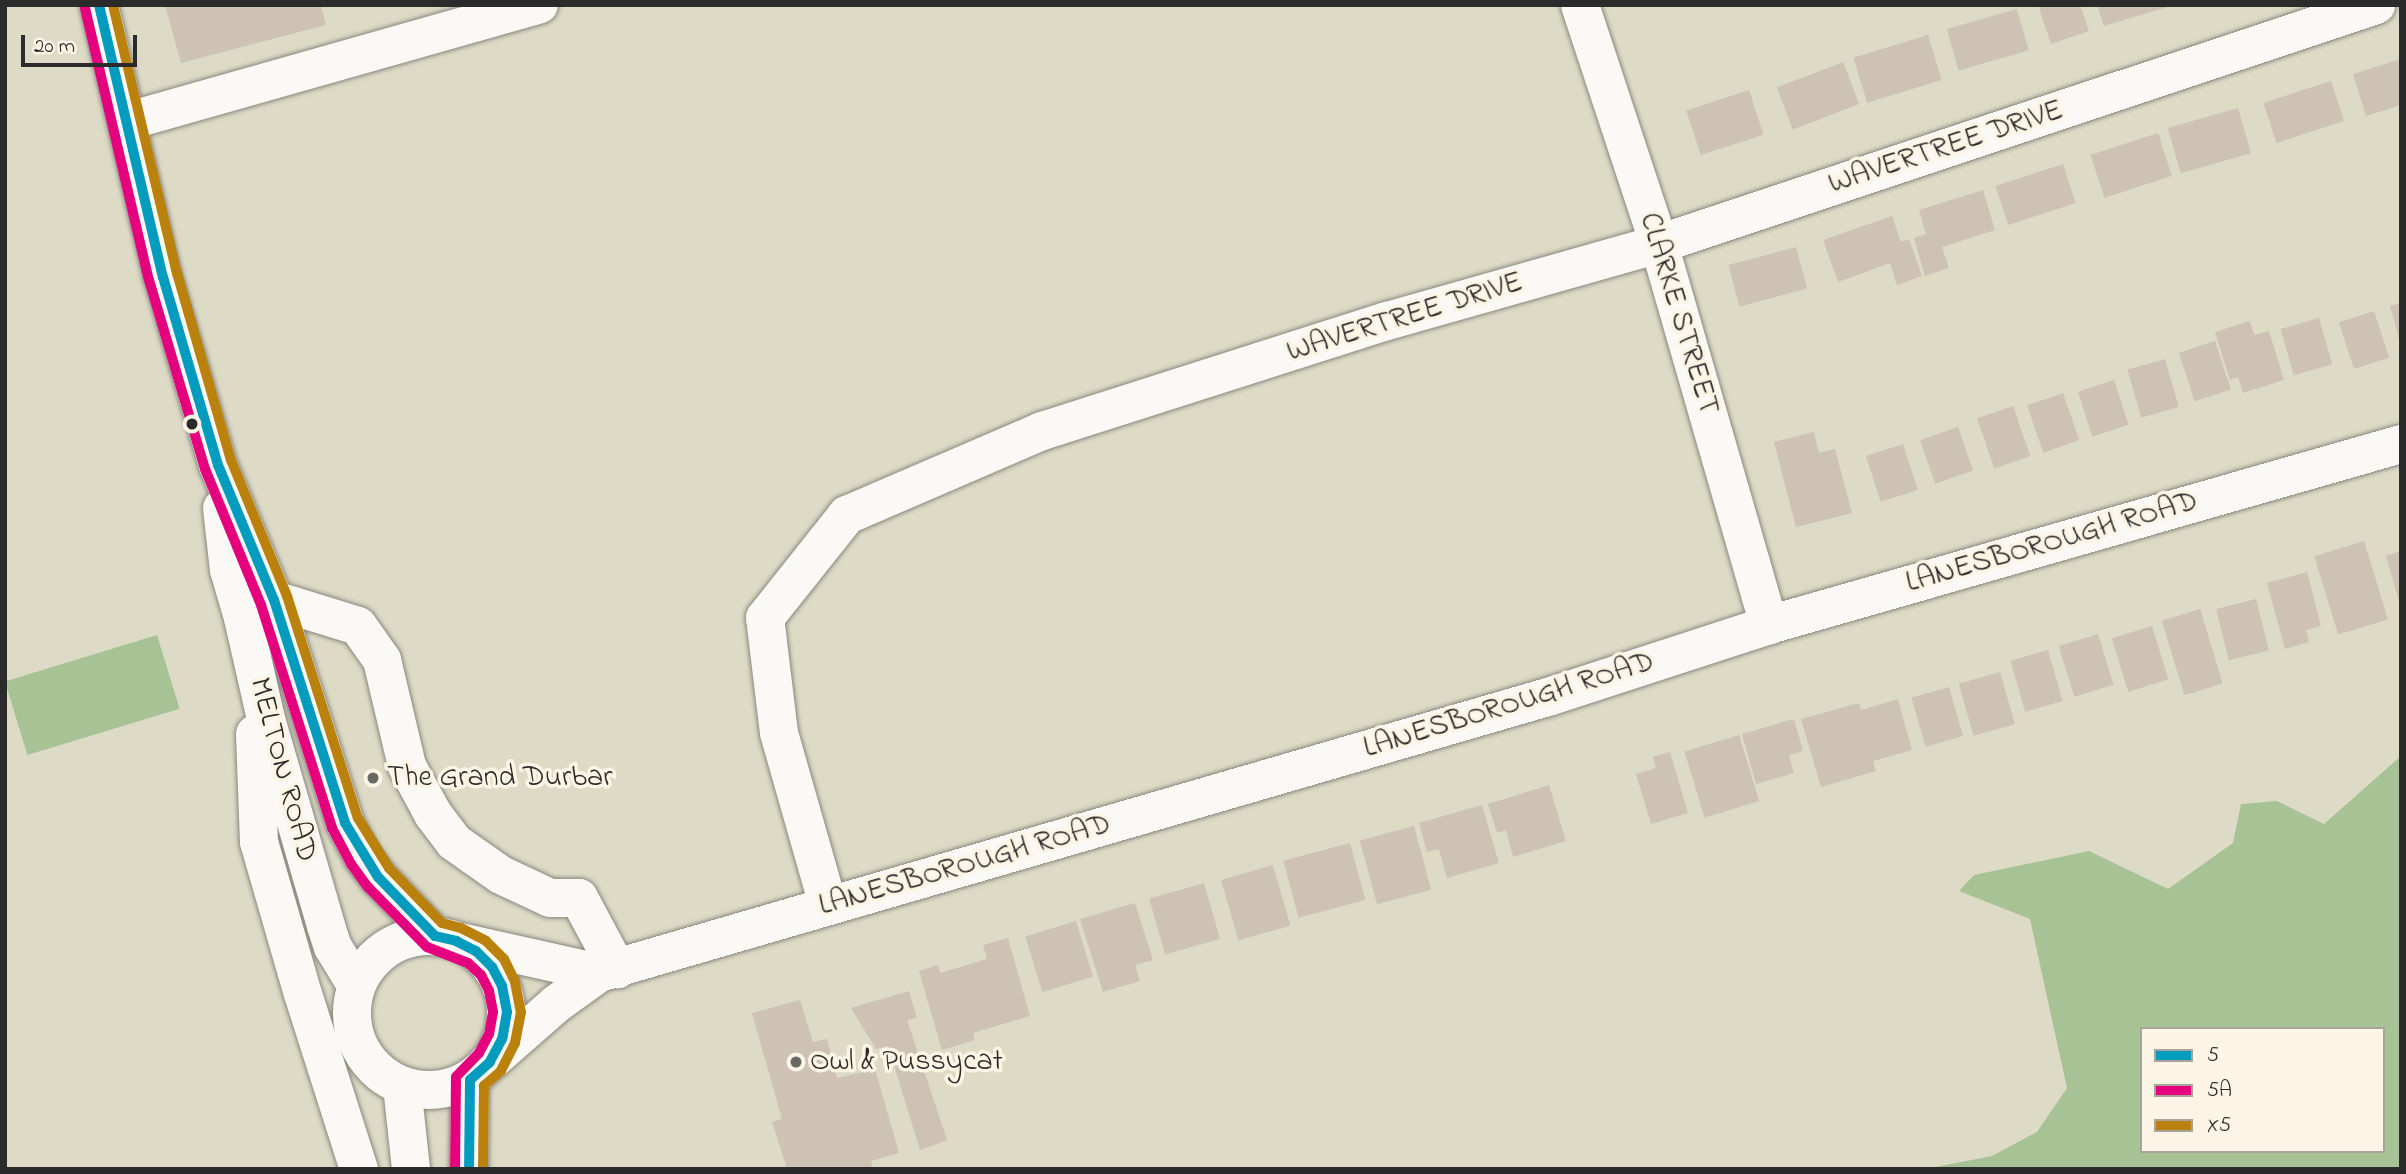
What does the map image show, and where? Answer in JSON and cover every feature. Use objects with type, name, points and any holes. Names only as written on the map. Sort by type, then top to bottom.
[{"type":"street","name":"MELTON ROAD","points":[[99,5],[163,277],[218,465],[274,600],[345,823],[363,857],[378,877],[445,938]]},
{"type":"street","points":[[128,121],[539,5]]},
{"type":"street","name":"CLARKE STREET","points":[[1580,5],[1659,244],[1769,625]]},
{"type":"street","name":"WAVERTREE DRIVE","points":[[828,905],[779,733],[765,618],[847,515],[1042,431],[1387,321],[1659,244],[2375,5]]},
{"type":"street","name":"LANESBOROUGH ROAD","points":[[480,1071],[556,1004],[608,971],[1548,697],[1769,625],[2401,444]]},
{"type":"street","name":"MELTON ROAD","points":[[218,465],[229,570],[243,618],[255,676],[326,926],[333,947],[356,985]]},
{"type":"street","points":[[274,600],[358,626],[382,660],[407,766],[440,823],[454,842],[501,875],[550,898],[579,898],[608,971]]},
{"type":"street","points":[[255,676],[259,842],[303,994],[359,1169]]},
{"type":"street","points":[[468,1169],[480,1071],[502,1039],[507,1012],[502,986],[492,967],[476,951],[445,938],[410,938],[390,946],[369,964],[356,985],[351,1009],[354,1034],[364,1056],[381,1074],[402,1086],[440,1089],[480,1071]]},
{"type":"street","name":"LANESBOROUGH ROAD","points":[[445,938],[608,971]]},
{"type":"street","points":[[402,1086],[411,1169]]},
{"type":"green space","points":[[157,635],[180,709],[27,755],[5,681]]},
{"type":"green space","points":[[2401,756],[2401,1169],[1925,1169],[1992,1156],[2037,1132],[2067,1088],[2030,919],[1959,891],[1974,875],[2089,851],[2168,889],[2233,843],[2241,804],[2277,801],[2324,824]]},
{"type":"building","points":[[165,5],[321,5],[326,25],[181,63]]},
{"type":"building","points":[[2038,5],[2080,5],[2089,31],[2051,44]]},
{"type":"building","points":[[2097,5],[2171,5],[2171,6],[2104,26]]},
{"type":"building","points":[[2017,9],[2029,50],[1959,70],[1947,29]]},
{"type":"building","points":[[1928,35],[1942,80],[1867,103],[1853,58]]},
{"type":"building","points":[[2401,59],[2401,105],[2366,116],[2353,74]]},
{"type":"building","points":[[1843,62],[1859,104],[1793,129],[1777,87]]},
{"type":"building","points":[[2331,81],[2344,121],[2276,143],[2263,103]]},
{"type":"building","points":[[1749,90],[1764,135],[1701,155],[1686,110]]},
{"type":"building","points":[[2238,108],[2251,153],[2181,173],[2168,128]]},
{"type":"building","points":[[2158,133],[2172,176],[2104,198],[2090,155]]},
{"type":"building","points":[[2063,164],[2076,203],[2008,225],[1995,186]]},
{"type":"building","points":[[1983,190],[1995,230],[1942,247],[1949,268],[1925,276],[1914,238],[1926,234],[1919,210]]},
{"type":"building","points":[[1892,216],[1901,242],[1909,239],[1922,276],[1897,285],[1890,263],[1838,282],[1823,240]]},
{"type":"building","points":[[1796,247],[1807,289],[1740,307],[1728,265]]},
{"type":"building","points":[[2401,303],[2401,342],[2400,342],[2390,306]]},
{"type":"building","points":[[2374,311],[2389,358],[2354,369],[2339,322]]},
{"type":"building","points":[[2319,318],[2332,364],[2294,375],[2281,329]]},
{"type":"building","points":[[2250,321],[2254,335],[2269,331],[2284,380],[2243,393],[2238,377],[2230,380],[2215,332]]},
{"type":"building","points":[[2215,341],[2231,390],[2195,401],[2179,353]]},
{"type":"building","points":[[2165,359],[2179,407],[2141,418],[2128,370]]},
{"type":"building","points":[[2114,380],[2129,425],[2092,436],[2078,392]]},
{"type":"building","points":[[2063,393],[2079,440],[2043,453],[2027,405]]},
{"type":"building","points":[[2013,406],[2030,456],[1994,468],[1977,418]]},
{"type":"building","points":[[1958,427],[1973,470],[1935,484],[1920,440]]},
{"type":"building","points":[[1814,432],[1819,453],[1835,449],[1852,513],[1796,527],[1774,442]]},
{"type":"building","points":[[1903,444],[1918,490],[1881,502],[1866,456]]},
{"type":"building","points":[[2364,541],[2388,619],[2338,635],[2314,556]]},
{"type":"building","points":[[2401,551],[2401,604],[2400,604],[2386,556]]},
{"type":"building","points":[[2307,572],[2321,626],[2306,630],[2309,642],[2285,649],[2267,583]]},
{"type":"building","points":[[2256,599],[2269,650],[2229,660],[2216,609]]},
{"type":"building","points":[[2200,609],[2223,684],[2185,695],[2162,621]]},
{"type":"building","points":[[2152,626],[2168,680],[2128,692],[2112,638]]},
{"type":"building","points":[[2098,634],[2113,685],[2074,697],[2059,646]]},
{"type":"building","points":[[2048,650],[2063,701],[2025,712],[2011,661]]},
{"type":"building","points":[[2000,672],[2015,724],[1974,736],[1959,684]]},
{"type":"building","points":[[1949,687],[1963,736],[1926,747],[1912,698]]},
{"type":"building","points":[[1898,699],[1912,750],[1873,761],[1876,771],[1821,787],[1801,719],[1859,703],[1861,710]]},
{"type":"building","points":[[1794,719],[1803,751],[1789,755],[1794,773],[1756,784],[1742,734]]},
{"type":"building","points":[[1739,735],[1759,801],[1705,818],[1684,752]]},
{"type":"building","points":[[1670,752],[1688,813],[1651,824],[1636,774],[1656,768],[1653,757]]},
{"type":"building","points":[[1549,785],[1566,841],[1513,857],[1506,830],[1497,833],[1488,804]]},
{"type":"building","points":[[1482,805],[1499,863],[1447,878],[1439,849],[1427,852],[1419,823]]},
{"type":"building","points":[[1414,826],[1431,890],[1377,904],[1360,840]]},
{"type":"building","points":[[1350,843],[1365,900],[1299,918],[1283,861]]},
{"type":"building","points":[[1273,865],[1290,926],[1238,940],[1221,880]]},
{"type":"building","points":[[1204,883],[1220,939],[1165,954],[1149,899]]},
{"type":"building","points":[[1135,903],[1153,960],[1135,965],[1140,981],[1103,992],[1080,919]]},
{"type":"building","points":[[1076,921],[1093,976],[1042,992],[1025,936]]},
{"type":"building","points":[[1008,938],[1030,1016],[973,1033],[975,1040],[942,1050],[919,971],[938,965],[940,973],[987,959],[983,945]]},
{"type":"building","points":[[909,991],[917,1018],[907,1020],[947,1140],[920,1150],[888,1046],[876,1049],[851,1008]]},
{"type":"building","points":[[800,1000],[813,1042],[827,1039],[837,1078],[875,1069],[899,1153],[871,1161],[873,1169],[787,1169],[772,1122],[782,1119],[752,1013]]},
{"type":"transit line","name":"5","points":[[99,5],[163,277],[218,465],[274,600],[345,823],[378,877],[435,936],[456,941],[476,951],[492,967],[502,986],[507,1012],[502,1039],[490,1062],[470,1080],[469,1169]]},
{"type":"transit line","name":"X5","points":[[113,5],[177,273],[231,460],[287,596],[358,818],[389,868],[442,923],[461,928],[486,941],[504,959],[515,982],[521,1012],[515,1043],[501,1071],[484,1086],[483,1169]]},
{"type":"transit line","name":"5A","points":[[85,8],[149,280],[205,469],[261,605],[332,828],[351,864],[368,887],[427,947],[468,963],[481,975],[489,991],[493,1012],[489,1034],[479,1053],[456,1077],[455,1169]]},
{"type":"place","name":"The Grand Durbar","points":[[373,778]]},
{"type":"place","name":"Owl & Pussycat","points":[[796,1062]]}]
